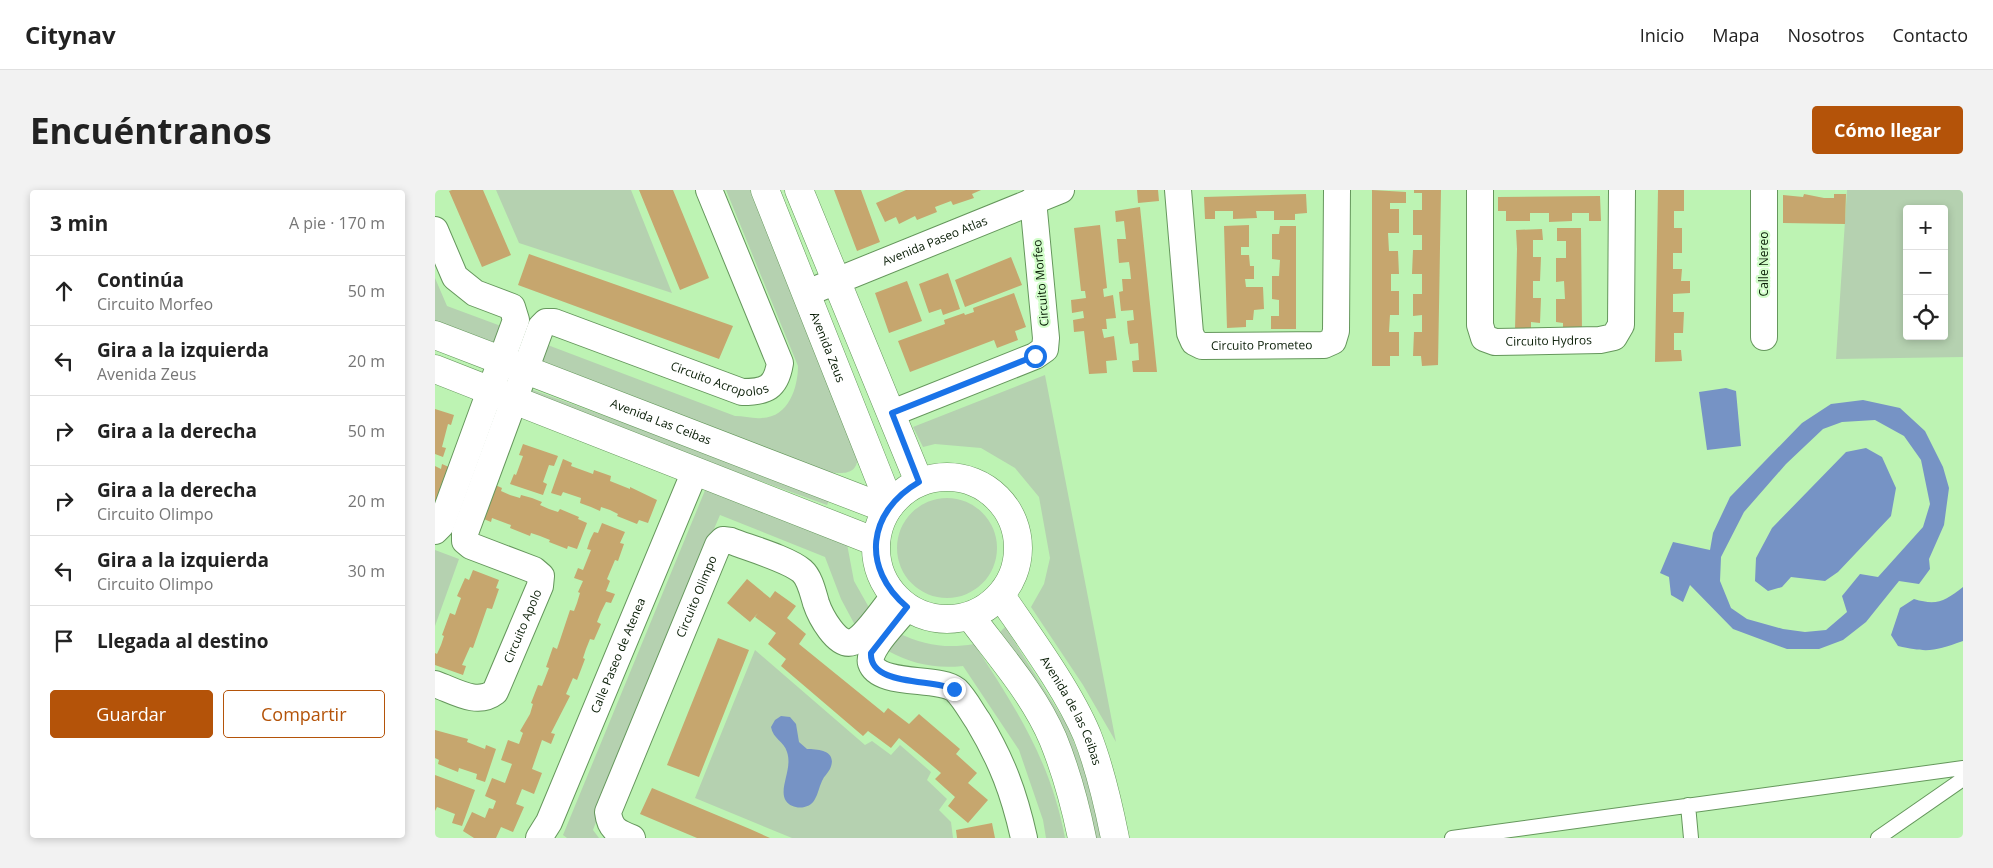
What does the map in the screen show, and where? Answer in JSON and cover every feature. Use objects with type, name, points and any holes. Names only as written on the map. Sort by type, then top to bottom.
[{"type":"street","name":"Circuito Acropolos","points":[[514,365],[541,327],[546,322],[554,322],[742,392],[756,392],[769,388],[777,377],[780,363],[709,190]]},
{"type":"street","name":"Avenida Zeus","points":[[765,190],[807,293],[888,507]]},
{"type":"street","points":[[799,190],[919,482]]},
{"type":"street","name":"Avenida Paseo Atlas","points":[[807,293],[1061,190]]},
{"type":"street","name":"Circuito Prometeo","points":[[1178,190],[1190,333],[1194,342],[1202,346],[1324,345],[1333,341],[1336,331],[1337,190]]},
{"type":"street","name":"Circuito Hydros","points":[[1481,190],[1480,326],[1483,338],[1495,342],[1600,340],[1614,337],[1621,325],[1622,190]]},
{"type":"street","name":"Calle Nereo","points":[[1764,190],[1764,337]]},
{"type":"street","name":"Circuito Morfeo","points":[[892,413],[1035,356],[1045,349],[1046,338],[1033,200]]},
{"type":"street","points":[[435,230],[455,277],[475,293],[512,307],[516,320],[513,332],[514,365],[502,396],[441,525],[435,531]]},
{"type":"street","name":"Avenida Las Ceibas","points":[[435,335],[888,507]]},
{"type":"street","points":[[435,369],[876,542]]},
{"type":"street","name":"Circuito Apolo","points":[[435,684],[477,699],[487,698],[495,692],[540,586],[541,576],[534,570],[471,546],[465,541],[465,533],[502,396]]},
{"type":"street","name":"Calle Paseo de Atenea","points":[[539,838],[549,822],[695,472]]},
{"type":"street","points":[[942,476],[966,479],[988,489],[1005,506],[1016,528],[1019,552],[1013,576],[1001,596],[987,608],[970,616],[937,619],[900,602],[883,580],[877,561],[876,542],[879,525],[888,507],[902,491],[919,482],[942,476]]},
{"type":"street","name":"Circuito Olimpo","points":[[632,838],[613,830],[609,822],[608,812],[718,546],[723,540],[731,541],[793,565],[803,572],[818,609],[831,630],[840,640],[847,643],[854,642],[900,602]]},
{"type":"street","name":"Avenida de las Ceibas","points":[[1001,596],[1058,682],[1086,734],[1107,797],[1115,838]]},
{"type":"street","points":[[900,602],[871,653],[870,662],[874,668],[890,676],[915,682],[943,684],[954,689],[964,699],[998,754],[1016,802],[1024,838]]},
{"type":"street","points":[[970,616],[1024,688],[1053,738],[1072,792],[1082,838]]},
{"type":"lane","points":[[1452,838],[1963,768]]},
{"type":"lane","points":[[1878,838],[1963,779]]},
{"type":"lane","points":[[1688,805],[1691,838]]},
{"type":"green space","points":[[496,190],[631,190],[672,293],[519,243]]},
{"type":"green space","points":[[726,190],[750,190],[858,456],[855,467],[849,472],[828,472],[540,361],[545,344],[735,416],[762,418],[771,416],[785,407],[794,391],[798,366]]},
{"type":"green space","points":[[1847,190],[1963,190],[1963,357],[1836,359]]},
{"type":"green space","points":[[435,278],[447,306],[509,329],[501,349],[435,322]]},
{"type":"green space","points":[[1045,375],[1116,742],[1083,685],[1031,607],[1044,584],[1050,558],[1039,497],[1015,468],[981,448],[935,444],[923,447],[913,427]]},
{"type":"green space","points":[[525,387],[830,498],[827,505],[522,395]]},
{"type":"green space","points":[[706,488],[847,544],[854,581],[871,611],[856,627],[841,599],[825,557],[720,515],[654,669],[593,830],[599,838],[567,838],[563,835]]},
{"type":"green space","points":[[947,498],[966,502],[982,513],[993,529],[997,548],[993,567],[982,583],[966,594],[947,598],[928,594],[912,583],[901,567],[897,548],[901,529],[912,513],[928,502]]},
{"type":"green space","points":[[435,550],[459,559],[435,626]]},
{"type":"green space","points":[[1005,627],[1067,725],[1088,778],[1103,838],[1093,838],[1065,740],[1000,632]]},
{"type":"green space","points":[[898,633],[935,645],[974,644],[1018,713],[1030,736],[1051,785],[1065,838],[1046,838],[1043,820],[1019,750],[963,666],[943,667],[924,664],[888,651]]},
{"type":"green space","points":[[755,650],[865,745],[872,741],[891,755],[900,745],[931,772],[927,780],[947,799],[939,810],[951,822],[953,838],[792,838],[695,798]]},
{"type":"water","points":[[1726,388],[1736,391],[1741,446],[1707,450],[1699,392]]},
{"type":"water","points":[[1863,400],[1900,408],[1925,431],[1943,467],[1949,488],[1944,525],[1929,559],[1930,569],[1919,584],[1899,581],[1866,622],[1843,640],[1819,649],[1787,649],[1733,629],[1690,585],[1683,602],[1671,595],[1669,577],[1660,573],[1673,542],[1710,550],[1713,533],[1730,497],[1802,423],[1831,404]],"holes":[[[1875,420],[1904,436],[1921,460],[1930,504],[1923,527],[1878,577],[1860,574],[1842,596],[1847,612],[1826,630],[1805,632],[1783,629],[1747,619],[1731,608],[1720,581],[1721,557],[1744,512],[1786,464],[1823,429],[1842,422]]]},
{"type":"water","points":[[1866,448],[1882,457],[1896,488],[1891,516],[1838,572],[1825,581],[1791,577],[1782,587],[1768,591],[1755,581],[1756,558],[1772,528],[1846,452]]},
{"type":"water","points":[[1963,587],[1963,641],[1931,650],[1917,650],[1898,646],[1891,635],[1900,608],[1914,599],[1935,602],[1946,599]]},
{"type":"water","points":[[781,716],[790,717],[796,724],[799,742],[807,749],[826,752],[831,758],[830,769],[823,779],[813,803],[801,808],[789,804],[784,796],[788,765],[787,752],[771,727],[775,720]]},
{"type":"building","points":[[483,190],[511,255],[482,267],[449,191]]},
{"type":"building","points":[[639,190],[673,190],[709,278],[680,290]]},
{"type":"building","points":[[834,190],[861,190],[880,242],[857,251]]},
{"type":"building","points":[[906,190],[981,190],[972,194],[974,198],[953,205],[951,201],[935,207],[937,212],[917,220],[915,216],[899,224],[896,217],[885,222],[876,203]]},
{"type":"building","points":[[1137,190],[1158,190],[1159,201],[1138,203]]},
{"type":"building","points":[[1372,190],[1406,192],[1406,203],[1390,203],[1390,209],[1399,209],[1399,233],[1388,233],[1389,251],[1398,251],[1399,274],[1391,274],[1391,291],[1399,291],[1399,315],[1390,315],[1389,332],[1399,332],[1399,356],[1390,356],[1390,366],[1372,366]]},
{"type":"building","points":[[1414,190],[1441,190],[1438,365],[1422,366],[1421,356],[1413,356],[1414,332],[1422,332],[1422,315],[1413,316],[1413,294],[1422,294],[1422,274],[1412,274],[1413,250],[1422,250],[1422,235],[1413,235],[1413,210],[1422,210],[1422,193],[1414,193]]},
{"type":"building","points":[[1658,190],[1684,190],[1684,211],[1674,211],[1674,228],[1682,228],[1682,253],[1673,253],[1673,269],[1682,269],[1681,281],[1690,281],[1690,293],[1673,294],[1673,312],[1684,312],[1683,333],[1674,333],[1674,350],[1681,350],[1682,361],[1655,362]]},
{"type":"building","points":[[1306,194],[1307,213],[1295,214],[1295,220],[1274,220],[1274,211],[1256,211],[1257,218],[1233,219],[1233,211],[1215,211],[1215,219],[1205,219],[1204,197]]},
{"type":"building","points":[[1804,194],[1834,198],[1834,194],[1846,194],[1845,224],[1783,223],[1783,195],[1803,197]]},
{"type":"building","points":[[1600,196],[1601,221],[1589,221],[1589,213],[1572,213],[1572,221],[1549,222],[1549,213],[1530,213],[1530,221],[1506,221],[1506,211],[1498,211],[1498,197]]},
{"type":"building","points":[[1140,207],[1157,372],[1133,372],[1132,361],[1139,360],[1138,343],[1130,344],[1127,321],[1134,320],[1133,310],[1121,311],[1119,292],[1123,291],[1122,279],[1131,279],[1129,262],[1119,263],[1117,239],[1126,239],[1124,221],[1116,222],[1115,211]]},
{"type":"building","points":[[1100,225],[1107,288],[1103,289],[1104,297],[1113,295],[1116,318],[1106,319],[1107,329],[1102,329],[1104,338],[1114,336],[1117,360],[1106,361],[1107,373],[1089,374],[1084,331],[1074,332],[1073,320],[1084,318],[1083,311],[1072,313],[1071,300],[1086,298],[1085,291],[1081,291],[1074,228]]},
{"type":"building","points":[[1249,225],[1249,247],[1241,247],[1241,255],[1249,255],[1250,266],[1254,266],[1254,279],[1245,279],[1246,287],[1263,287],[1264,309],[1254,310],[1253,320],[1246,320],[1246,327],[1227,328],[1224,226]]},
{"type":"building","points":[[1280,226],[1296,226],[1296,329],[1271,329],[1271,316],[1279,316],[1279,300],[1272,299],[1272,276],[1279,276],[1280,260],[1272,259],[1272,234],[1279,234]]},
{"type":"building","points":[[1557,228],[1581,228],[1582,332],[1563,331],[1563,323],[1556,322],[1556,299],[1565,299],[1564,281],[1556,282],[1556,258],[1566,258],[1566,241],[1557,241]]},
{"type":"building","points":[[1542,229],[1543,240],[1533,240],[1533,257],[1541,257],[1540,281],[1533,281],[1533,298],[1541,298],[1540,323],[1531,322],[1531,331],[1515,330],[1516,230]]},
{"type":"building","points":[[529,254],[733,326],[719,359],[518,285]]},
{"type":"building","points":[[1011,257],[1022,285],[965,307],[955,280]]},
{"type":"building","points":[[948,273],[960,309],[943,315],[941,309],[929,313],[919,284]]},
{"type":"building","points":[[907,281],[922,321],[889,333],[875,293]]},
{"type":"building","points":[[1014,293],[1026,327],[1015,331],[1018,340],[997,348],[994,340],[910,372],[898,341],[945,324],[944,320],[964,313],[965,315],[974,312],[973,308]]},
{"type":"building","points":[[435,409],[454,415],[451,425],[448,424],[442,447],[446,448],[443,457],[435,454]]},
{"type":"building","points":[[523,444],[558,456],[554,466],[549,465],[543,482],[547,484],[543,495],[510,484],[514,474],[516,475],[523,456],[519,455]]},
{"type":"building","points":[[563,459],[572,463],[571,466],[593,474],[594,470],[611,476],[610,481],[630,489],[630,487],[657,500],[648,523],[639,520],[637,524],[601,507],[600,511],[580,503],[581,498],[563,492],[561,496],[551,493]]},
{"type":"building","points":[[442,464],[451,468],[438,502],[435,501],[435,466],[441,469]]},
{"type":"building","points":[[493,484],[502,488],[501,491],[510,495],[520,498],[521,495],[532,498],[542,502],[540,505],[558,512],[560,509],[579,517],[578,519],[587,523],[577,549],[568,546],[567,549],[549,542],[550,540],[540,536],[531,533],[530,536],[510,528],[511,525],[492,518],[491,522],[479,517]]},
{"type":"building","points":[[602,523],[625,532],[620,543],[624,544],[618,561],[615,560],[607,579],[610,581],[606,591],[615,594],[611,603],[606,602],[601,612],[597,622],[601,624],[594,640],[590,639],[577,680],[573,678],[566,694],[570,696],[551,733],[555,734],[551,744],[542,740],[532,769],[542,773],[534,794],[522,789],[516,804],[524,807],[513,832],[501,827],[496,838],[474,838],[463,831],[472,812],[485,818],[489,808],[493,809],[496,801],[485,796],[492,778],[505,783],[512,764],[501,760],[508,740],[519,744],[523,733],[520,731],[530,714],[533,704],[531,703],[538,685],[542,686],[549,668],[546,667],[553,647],[557,649],[570,610],[574,611],[577,603],[580,593],[578,592],[583,581],[574,578],[578,568],[583,570],[591,550],[587,549],[590,540],[594,532],[598,533]]},
{"type":"building","points":[[473,570],[499,580],[496,588],[499,589],[492,609],[487,608],[473,648],[470,647],[462,665],[466,666],[463,675],[435,665],[435,653],[437,654],[441,645],[444,636],[442,635],[450,613],[455,615],[461,598],[457,596],[465,578],[469,580]]},
{"type":"building","points":[[747,579],[770,598],[775,591],[796,606],[787,618],[806,634],[799,644],[884,713],[888,708],[909,724],[919,714],[960,749],[956,754],[977,773],[968,783],[988,800],[968,823],[948,806],[955,797],[935,779],[941,773],[921,756],[899,738],[891,748],[868,731],[863,736],[781,666],[786,659],[768,644],[776,633],[755,617],[758,613],[750,622],[727,603]]},
{"type":"building","points":[[718,638],[749,650],[699,777],[667,765]]},
{"type":"building","points":[[435,730],[468,739],[467,742],[485,749],[486,745],[496,749],[485,782],[476,779],[477,774],[459,768],[458,772],[438,764],[439,760],[435,758]]},
{"type":"building","points":[[435,775],[475,790],[462,826],[452,823],[455,814],[437,807],[435,811]]},
{"type":"building","points":[[652,788],[770,838],[697,838],[640,814]]},
{"type":"building","points":[[992,823],[995,838],[957,838],[956,830]]},
{"type":"route","points":[[954,689],[943,684],[915,682],[890,676],[874,668],[870,662],[871,653],[907,607],[894,596],[883,580],[877,561],[876,542],[879,525],[887,509],[902,491],[919,482],[892,413],[1035,356]]}]
